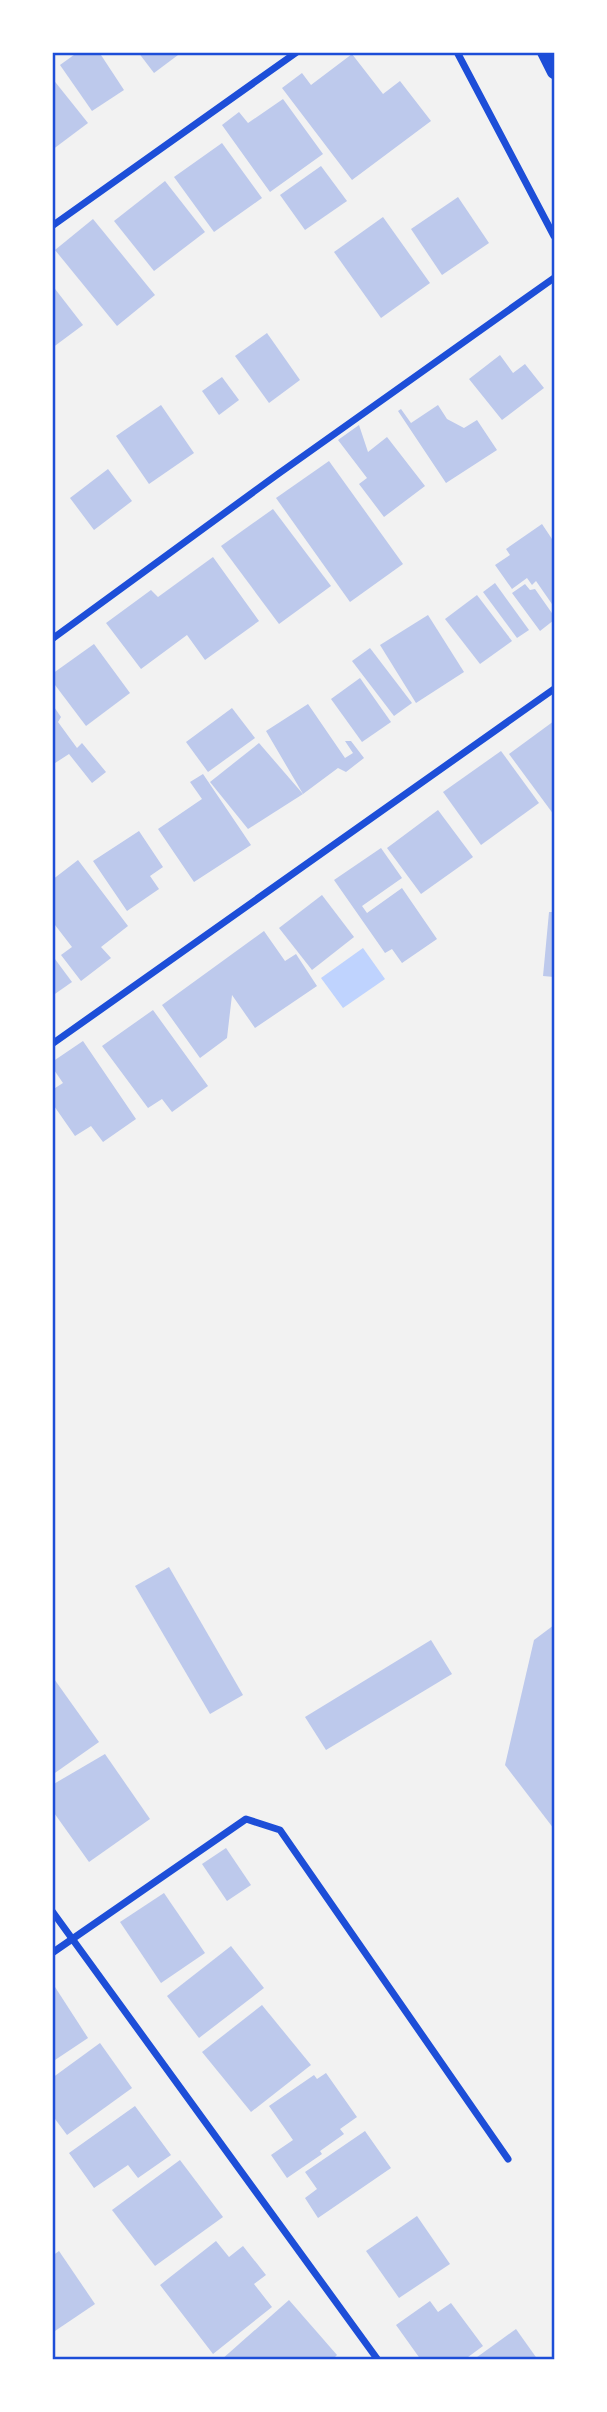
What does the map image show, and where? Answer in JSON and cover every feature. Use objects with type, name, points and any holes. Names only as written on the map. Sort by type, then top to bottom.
[{"type":"main road","points":[[544,52],[555,72]]},
{"type":"street","points":[[52,226],[297,52]]},
{"type":"street","points":[[457,52],[555,236]]},
{"type":"street","points":[[52,639],[278,474],[555,278]]},
{"type":"street","points":[[52,1044],[555,689]]},
{"type":"street","points":[[52,1952],[246,1819],[280,1830],[508,2159]]},
{"type":"street","points":[[52,1911],[378,2360]]},
{"type":"water","points":[[363,948],[385,979],[343,1008],[321,978]]},
{"type":"building","points":[[78,52],[99,52],[124,90],[92,111],[60,65]]},
{"type":"building","points":[[138,52],[182,52],[154,73]]},
{"type":"building","points":[[352,54],[383,94],[400,81],[431,121],[352,180],[282,88],[302,73],[311,85]]},
{"type":"building","points":[[52,78],[88,123],[52,150]]},
{"type":"building","points":[[283,99],[323,154],[270,192],[222,125],[239,112],[248,123]]},
{"type":"building","points":[[222,143],[262,198],[214,232],[174,177]]},
{"type":"building","points":[[321,166],[347,201],[305,230],[280,195]]},
{"type":"building","points":[[165,181],[205,232],[154,271],[114,221]]},
{"type":"building","points":[[458,197],[489,243],[442,275],[411,229]]},
{"type":"building","points":[[383,217],[430,283],[381,318],[334,252]]},
{"type":"building","points":[[93,219],[155,295],[117,326],[55,250]]},
{"type":"building","points":[[52,285],[83,325],[52,348]]},
{"type":"building","points":[[267,333],[300,380],[269,403],[235,356]]},
{"type":"building","points":[[500,355],[513,373],[525,364],[544,388],[502,420],[469,379]]},
{"type":"building","points":[[222,377],[239,400],[219,415],[202,391]]},
{"type":"building","points":[[161,405],[194,453],[149,484],[116,436]]},
{"type":"building","points":[[438,405],[447,419],[464,428],[477,420],[497,450],[446,483],[398,411],[401,409],[411,423]]},
{"type":"building","points":[[359,425],[368,452],[387,437],[425,486],[384,517],[359,484],[367,478],[338,440]]},
{"type":"building","points":[[329,461],[403,564],[350,602],[276,498]]},
{"type":"building","points":[[108,469],[132,501],[94,530],[70,498]]},
{"type":"building","points":[[273,509],[331,586],[279,624],[221,546]]},
{"type":"building","points":[[542,524],[554,542],[554,607],[536,581],[532,585],[527,578],[512,589],[495,565],[510,555],[506,549]]},
{"type":"building","points":[[213,557],[259,621],[205,660],[187,635],[141,669],[106,623],[151,590],[158,597]]},
{"type":"building","points":[[495,583],[529,630],[517,638],[483,592]]},
{"type":"building","points":[[525,584],[530,590],[535,589],[554,616],[554,620],[540,631],[512,593]]},
{"type":"building","points":[[477,595],[512,641],[480,664],[445,619]]},
{"type":"building","points":[[428,615],[464,672],[416,703],[380,645]]},
{"type":"building","points":[[94,644],[130,693],[86,726],[52,681],[52,674]]},
{"type":"building","points":[[370,648],[412,703],[394,716],[352,661]]},
{"type":"building","points":[[360,678],[391,722],[362,742],[331,699]]},
{"type":"building","points":[[52,704],[61,717],[58,722],[77,748],[82,743],[106,772],[92,783],[69,754],[52,765]]},
{"type":"building","points":[[308,704],[345,758],[353,753],[345,741],[351,741],[364,758],[346,772],[338,768],[303,794],[266,731]]},
{"type":"building","points":[[232,708],[255,738],[208,772],[186,742]]},
{"type":"building","points":[[554,721],[554,815],[509,754]]},
{"type":"building","points":[[259,743],[303,794],[248,829],[210,782]]},
{"type":"building","points":[[501,751],[539,803],[481,845],[443,792]]},
{"type":"building","points":[[203,774],[251,845],[194,882],[158,829],[202,799],[190,782]]},
{"type":"building","points":[[438,810],[473,857],[421,894],[387,848]]},
{"type":"building","points":[[139,831],[163,867],[150,876],[159,889],[127,911],[93,861]]},
{"type":"building","points":[[381,848],[402,878],[362,906],[367,913],[402,888],[437,939],[402,963],[392,949],[385,953],[334,880]]},
{"type":"building","points":[[78,860],[128,926],[101,947],[111,958],[81,981],[61,955],[72,947],[55,925],[52,927],[52,880]]},
{"type":"building","points":[[322,895],[354,937],[312,970],[279,928]]},
{"type":"building","points":[[549,912],[554,912],[554,977],[543,976]]},
{"type":"building","points":[[264,931],[285,961],[296,954],[317,986],[255,1028],[232,995],[227,1038],[200,1058],[162,1005]]},
{"type":"building","points":[[52,955],[72,982],[52,996]]},
{"type":"building","points":[[153,1010],[208,1086],[172,1112],[162,1099],[148,1108],[102,1046]]},
{"type":"building","points":[[83,1041],[136,1119],[103,1142],[91,1126],[75,1136],[52,1103],[52,1090],[63,1083],[52,1067],[52,1062]]},
{"type":"building","points":[[169,1567],[243,1695],[210,1714],[135,1586]]},
{"type":"building","points":[[554,1625],[554,1829],[505,1765],[534,1640]]},
{"type":"building","points":[[431,1640],[452,1674],[326,1750],[305,1717]]},
{"type":"building","points":[[52,1676],[99,1742],[52,1775]]},
{"type":"building","points":[[105,1754],[150,1819],[89,1862],[52,1810],[52,1785]]},
{"type":"building","points":[[226,1848],[251,1885],[227,1901],[202,1864]]},
{"type":"building","points":[[164,1893],[205,1953],[161,1983],[120,1922]]},
{"type":"building","points":[[231,1946],[264,1988],[199,2038],[167,1996]]},
{"type":"building","points":[[55,1987],[88,2038],[52,2062],[52,1989]]},
{"type":"building","points":[[262,2005],[311,2065],[251,2112],[202,2052]]},
{"type":"building","points":[[100,2043],[132,2088],[67,2135],[52,2115],[52,2078]]},
{"type":"building","points":[[326,2073],[357,2117],[340,2129],[344,2134],[320,2151],[322,2154],[287,2178],[271,2155],[293,2140],[269,2106],[314,2075],[317,2079]]},
{"type":"building","points":[[135,2106],[171,2155],[138,2178],[128,2165],[94,2188],[69,2153]]},
{"type":"building","points":[[365,2131],[391,2168],[318,2218],[305,2198],[317,2189],[305,2172]]},
{"type":"building","points":[[180,2160],[223,2217],[155,2266],[112,2210]]},
{"type":"building","points":[[417,2216],[450,2264],[399,2298],[366,2251]]},
{"type":"building","points":[[216,2241],[229,2257],[243,2246],[266,2275],[254,2284],[272,2307],[213,2354],[160,2285]]},
{"type":"building","points":[[59,2251],[95,2304],[52,2333],[52,2256]]},
{"type":"building","points":[[289,2300],[337,2355],[332,2360],[221,2360]]},
{"type":"building","points":[[430,2301],[438,2312],[451,2303],[483,2346],[464,2360],[421,2360],[396,2325]]},
{"type":"building","points":[[516,2329],[538,2360],[473,2360]]}]
